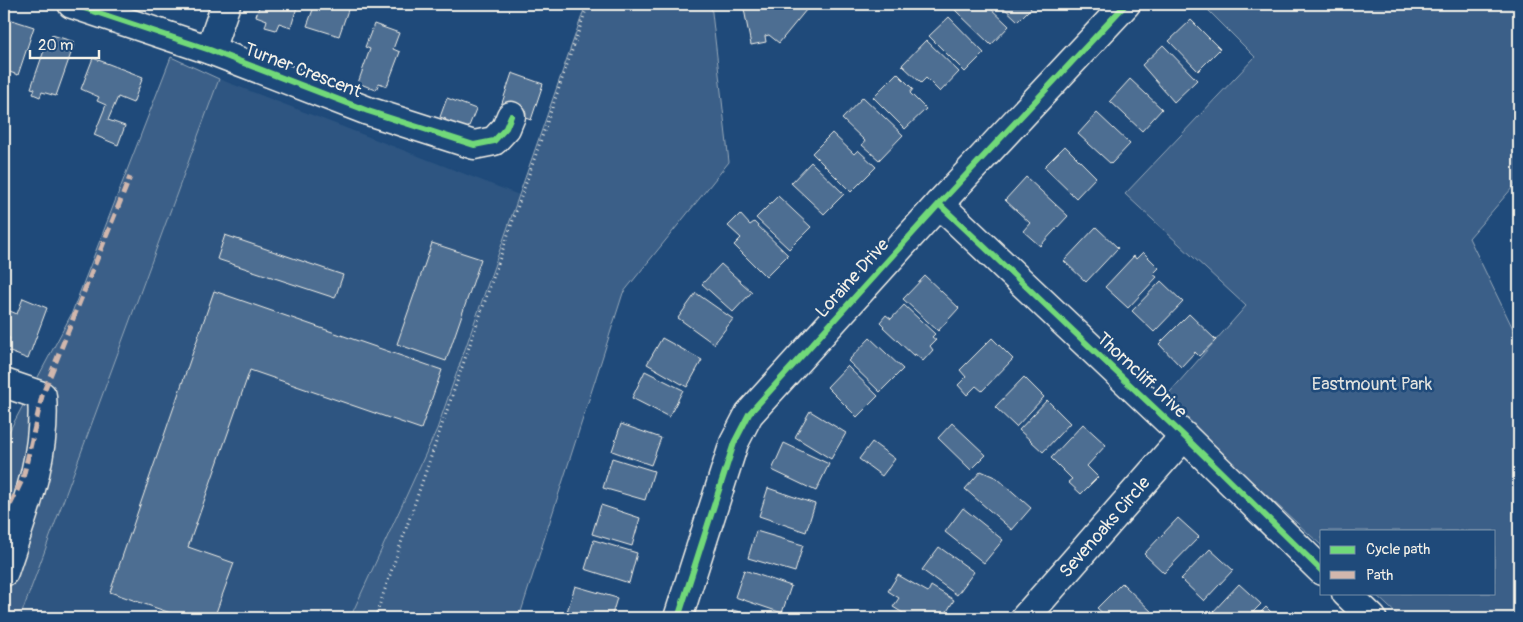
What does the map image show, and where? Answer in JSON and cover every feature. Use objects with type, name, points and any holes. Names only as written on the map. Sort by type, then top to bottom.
[{"type":"street","name":"Turner Crescent","points":[[72,4],[210,50],[368,111],[474,146],[494,141],[506,128],[511,116]]},
{"type":"street","points":[[210,50],[226,4]]},
{"type":"street","name":"Loraine Drive","points":[[678,618],[734,443],[749,414],[939,204],[1126,4]]},
{"type":"street","name":"Thorncliff Drive","points":[[939,204],[1184,436],[1320,569]]},
{"type":"street","points":[[4,383],[42,396],[44,422],[36,477],[4,572]]},
{"type":"street","name":"Sevenoaks Circle","points":[[1025,618],[1184,436]]},
{"type":"street","points":[[1347,594],[1372,618]]},
{"type":"path","points":[[376,618],[588,4]]},
{"type":"shaded area","points":[[219,79],[519,195],[437,429],[350,618],[20,618]]},
{"type":"green space","points":[[586,4],[711,4],[729,162],[623,293],[519,618],[350,618],[437,429]]},
{"type":"green space","name":"Eastmount Park","points":[[1202,4],[1519,4],[1519,180],[1469,238],[1519,341],[1519,618],[1401,618],[1375,594],[1496,594],[1496,530],[1320,530],[1320,544],[1163,400],[1246,306],[1125,194],[1255,57]]},
{"type":"green space","points":[[171,57],[219,79],[20,618],[4,618],[4,441],[71,315]]},
{"type":"building","points":[[260,4],[298,4],[291,27],[279,23],[276,30],[265,27],[267,20],[256,16]]},
{"type":"building","points":[[315,4],[350,4],[339,36],[307,26]]},
{"type":"building","points":[[743,4],[811,4],[779,43],[769,35],[765,36],[766,42],[751,45]]},
{"type":"building","points":[[961,4],[986,4],[1009,26],[991,45],[955,10]]},
{"type":"building","points":[[1000,4],[1035,4],[1018,21]]},
{"type":"building","points":[[949,17],[984,53],[965,72],[929,36]]},
{"type":"building","points":[[6,18],[34,27],[18,75],[4,70],[4,26]]},
{"type":"building","points":[[1191,20],[1220,49],[1198,71],[1169,41]]},
{"type":"building","points":[[374,24],[399,33],[393,49],[400,52],[387,86],[379,83],[376,90],[358,83],[370,49],[365,47]]},
{"type":"building","points":[[52,35],[75,42],[56,96],[42,92],[40,97],[33,94],[35,89],[31,88],[48,39],[51,40]]},
{"type":"building","points":[[926,40],[959,72],[940,92],[926,78],[921,83],[902,65]]},
{"type":"building","points":[[1163,45],[1197,80],[1174,102],[1142,65]]},
{"type":"building","points":[[93,58],[143,77],[133,103],[118,97],[108,120],[125,126],[118,145],[94,135],[106,105],[97,101],[99,97],[81,89]]},
{"type":"building","points":[[512,73],[543,84],[531,120],[500,109]]},
{"type":"building","points":[[897,73],[913,89],[910,93],[926,109],[905,129],[873,97]]},
{"type":"building","points":[[1130,79],[1162,109],[1142,131],[1110,101]]},
{"type":"building","points":[[863,97],[903,135],[879,160],[862,145],[865,141],[842,119]]},
{"type":"building","points":[[447,98],[476,109],[467,131],[444,122],[446,119],[440,117]]},
{"type":"building","points":[[1097,113],[1130,144],[1111,164],[1078,134]]},
{"type":"building","points":[[832,133],[854,154],[858,150],[876,167],[851,192],[812,153]]},
{"type":"building","points":[[1065,146],[1096,177],[1076,198],[1044,167]]},
{"type":"building","points":[[811,162],[844,194],[824,214],[791,183]]},
{"type":"building","points":[[1026,177],[1068,216],[1040,246],[1023,231],[1030,223],[1005,200]]},
{"type":"building","points":[[778,196],[811,227],[789,249],[756,218]]},
{"type":"building","points":[[740,214],[750,225],[754,222],[788,255],[766,277],[734,245],[741,238],[728,226]]},
{"type":"building","points":[[1096,227],[1118,248],[1086,282],[1064,261]]},
{"type":"building","points":[[225,235],[343,275],[335,298],[217,259]]},
{"type":"building","points":[[432,243],[481,259],[446,361],[397,344]]},
{"type":"building","points":[[1143,252],[1159,268],[1153,274],[1157,277],[1128,308],[1105,287],[1134,256],[1136,259]]},
{"type":"building","points":[[721,264],[752,292],[733,312],[702,284]]},
{"type":"building","points":[[925,276],[959,308],[938,331],[903,299]]},
{"type":"building","points":[[1161,281],[1183,302],[1154,332],[1132,311]]},
{"type":"building","points":[[214,291],[442,370],[421,429],[250,370],[188,547],[234,563],[214,618],[185,618],[110,592]]},
{"type":"building","points":[[696,293],[733,319],[714,344],[678,318]]},
{"type":"building","points":[[23,298],[47,308],[28,359],[5,350],[10,338],[4,336],[5,309],[17,314]]},
{"type":"building","points":[[904,305],[935,334],[932,337],[936,340],[930,346],[933,350],[923,361],[915,354],[914,356],[880,322],[886,315],[891,319]]},
{"type":"building","points":[[1189,314],[1216,340],[1199,356],[1195,352],[1181,367],[1159,344]]},
{"type":"building","points":[[662,338],[702,360],[687,387],[647,364]]},
{"type":"building","points":[[870,338],[903,369],[880,392],[848,361]]},
{"type":"building","points":[[992,338],[1013,359],[982,391],[976,386],[967,395],[958,385],[966,377],[960,370]]},
{"type":"building","points":[[847,366],[878,396],[857,417],[827,387]]},
{"type":"building","points":[[645,371],[683,390],[669,417],[632,398]]},
{"type":"building","points":[[1024,377],[1044,397],[1016,427],[995,407]]},
{"type":"building","points":[[1047,400],[1070,423],[1043,452],[1019,430]]},
{"type":"building","points":[[810,411],[846,433],[831,459],[795,437]]},
{"type":"building","points":[[952,423],[986,455],[971,470],[938,438]]},
{"type":"building","points":[[621,424],[661,438],[651,465],[612,451]]},
{"type":"building","points":[[1083,424],[1106,445],[1087,466],[1098,477],[1081,494],[1068,482],[1072,479],[1051,458]]},
{"type":"building","points":[[872,442],[895,459],[882,476],[859,459]]},
{"type":"building","points":[[784,443],[829,464],[816,491],[772,470]]},
{"type":"building","points":[[612,458],[654,471],[645,500],[603,488]]},
{"type":"building","points":[[981,471],[997,478],[1031,508],[1012,530],[965,489]]},
{"type":"building","points":[[768,488],[815,504],[806,532],[759,516]]},
{"type":"building","points":[[601,505],[640,518],[632,546],[592,534]]},
{"type":"building","points":[[963,508],[1003,540],[984,563],[945,532]]},
{"type":"building","points":[[1178,518],[1199,537],[1164,573],[1144,554]]},
{"type":"building","points":[[756,531],[803,545],[795,572],[748,558]]},
{"type":"building","points":[[594,540],[637,553],[629,583],[585,569]]},
{"type":"building","points":[[939,547],[974,572],[957,595],[922,570]]},
{"type":"building","points":[[1210,549],[1233,570],[1204,601],[1181,579]]},
{"type":"building","points":[[744,570],[791,586],[782,613],[735,597]]},
{"type":"building","points":[[898,575],[928,592],[931,586],[954,600],[943,618],[911,618],[893,607],[899,598],[888,591]]},
{"type":"building","points":[[1122,583],[1158,618],[1108,618],[1097,608]]},
{"type":"building","points":[[1239,584],[1261,604],[1247,618],[1215,618],[1211,614]]},
{"type":"building","points":[[575,586],[617,598],[611,618],[576,618],[566,615]]},
{"type":"building","points":[[1266,607],[1277,618],[1255,618]]},
{"type":"building","points":[[733,610],[760,618],[730,618]]},
{"type":"marked path","points":[[4,518],[23,478],[42,396],[130,177]]},
{"type":"cycle path","points":[[72,4],[210,50],[368,111],[474,145],[494,141],[506,128],[511,116]]},
{"type":"cycle path","points":[[678,618],[734,443],[749,414],[939,204],[1126,4]]},
{"type":"cycle path","points":[[939,204],[1184,436],[1320,569]]}]
